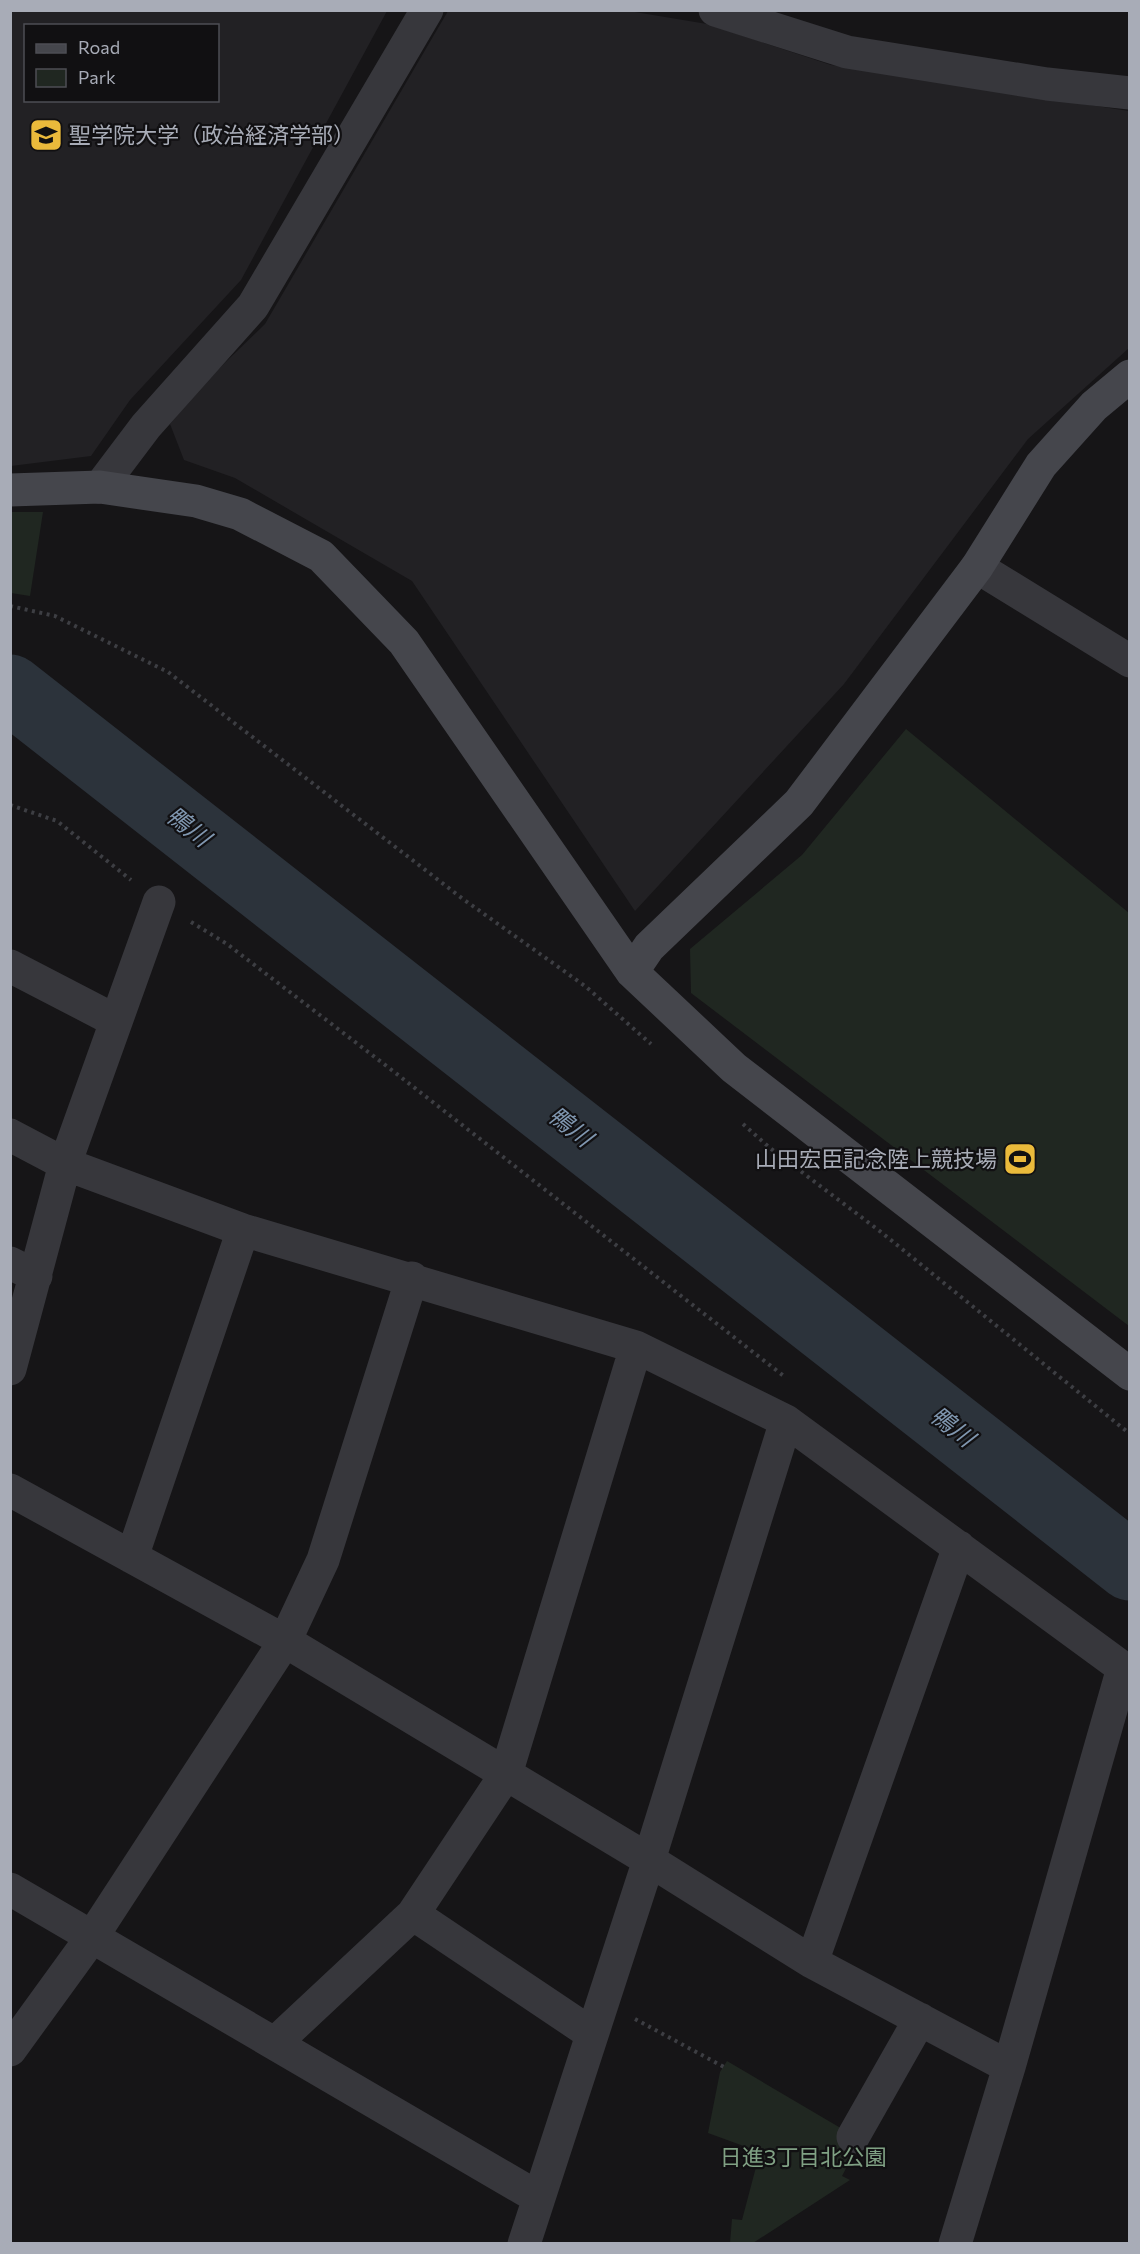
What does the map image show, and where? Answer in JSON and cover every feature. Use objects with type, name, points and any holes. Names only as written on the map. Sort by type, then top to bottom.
[{"type":"street","points":[[100,487],[146,426],[253,306],[427,10]]},
{"type":"street","points":[[715,10],[848,52],[1047,84],[1130,93]]},
{"type":"street","points":[[632,972],[650,947],[799,803],[976,567],[1041,465],[1094,406],[1130,376]]},
{"type":"street","points":[[10,490],[100,487],[196,501],[240,514],[321,556],[404,642],[632,972],[734,1068],[1130,1374]]},
{"type":"street","points":[[976,567],[1130,661]]},
{"type":"street","points":[[10,1370],[23,1270],[65,1164],[159,902]]},
{"type":"street","points":[[10,966],[116,1022]]},
{"type":"street","points":[[10,1135],[65,1164],[243,1230],[412,1278],[636,1347],[786,1421],[1123,1668],[1009,2067],[955,2244]]},
{"type":"street","points":[[132,1557],[243,1230]]},
{"type":"street","points":[[10,2050],[92,1937],[285,1641],[324,1560],[412,1278]]},
{"type":"street","points":[[275,2043],[413,1914],[506,1774],[636,1347]]},
{"type":"street","points":[[524,2244],[649,1860],[786,1421]]},
{"type":"street","points":[[10,1490],[285,1641],[649,1860],[812,1962],[1009,2067]]},
{"type":"street","points":[[812,1962],[959,1547]]},
{"type":"street","points":[[10,1889],[539,2198]]},
{"type":"street","points":[[413,1914],[592,2034]]},
{"type":"street","points":[[853,2137],[920,2019]]},
{"type":"path","points":[[10,606],[55,616],[168,672],[463,899],[585,986],[656,1048]]},
{"type":"path","points":[[10,806],[57,821],[159,902],[227,944],[793,1384]]},
{"type":"path","points":[[735,1117],[770,1148],[881,1232],[1130,1434]]},
{"type":"path","points":[[602,2001],[723,2067]]},
{"type":"shaded area","points":[[10,11],[387,11],[241,280],[130,400],[91,456],[11,466]]},
{"type":"shaded area","points":[[448,11],[629,11],[707,24],[831,65],[1129,111],[1129,348],[1028,439],[844,684],[635,911],[412,581],[235,478],[184,460],[170,424],[204,383],[265,324]]},
{"type":"green space","points":[[11,512],[43,512],[30,596],[11,593]]},
{"type":"green space","name":"山田宏臣記念陸上競技場","points":[[906,729],[1129,913],[1129,1326],[691,993],[690,949],[802,855]]},
{"type":"green space","name":"日進3丁目北公園","points":[[727,2061],[861,2140],[842,2176],[850,2180],[753,2243],[730,2243],[732,2219],[742,2220],[760,2152],[708,2133],[720,2072]]},
{"type":"waterway","name":"鴨川","points":[[10,689],[1130,1566]]},
{"type":"place","name":"聖学院大学（政治経済学部）","points":[[46,135]]},
{"type":"place","name":"山田宏臣記念陸上競技場","points":[[1020,1159]]}]
